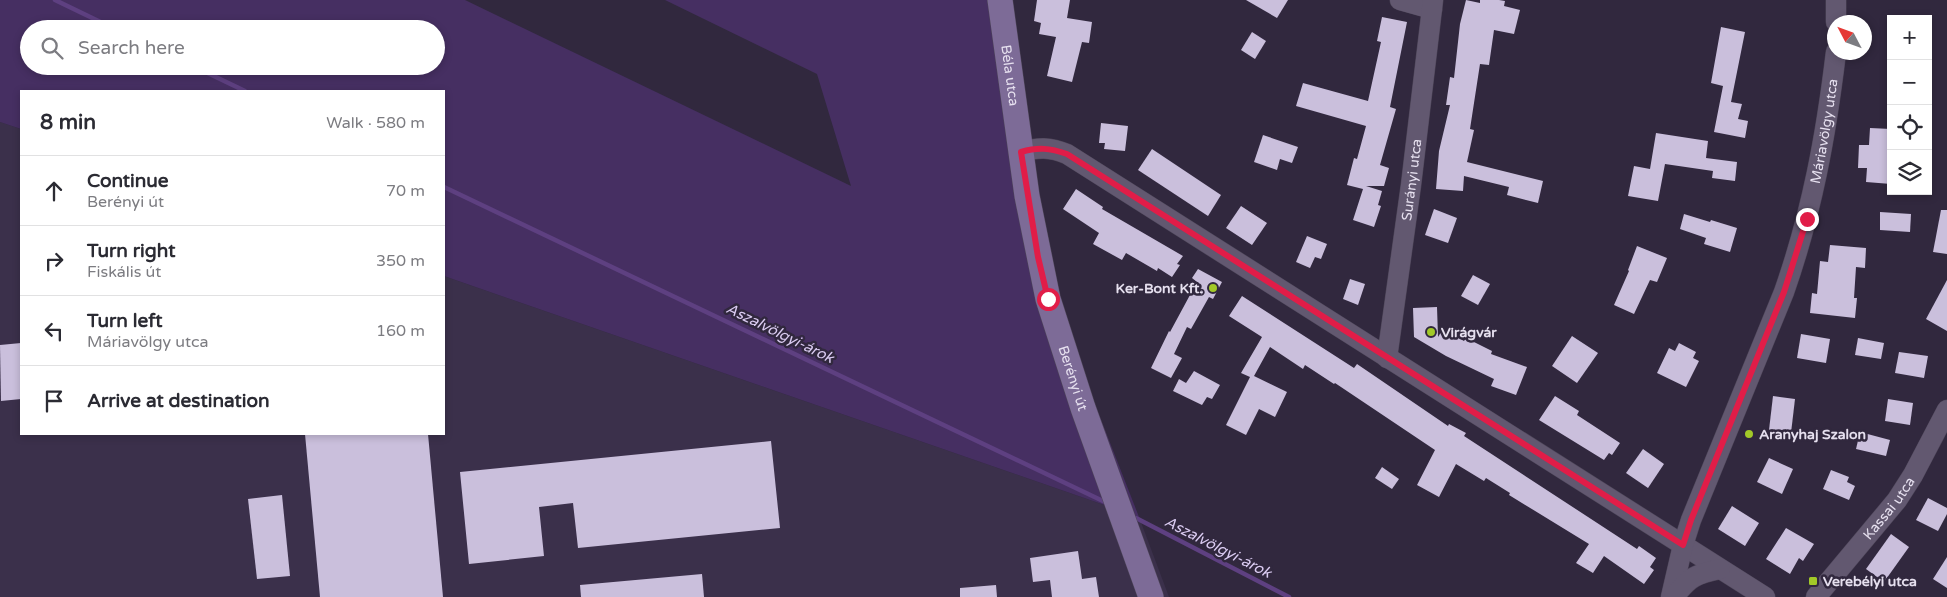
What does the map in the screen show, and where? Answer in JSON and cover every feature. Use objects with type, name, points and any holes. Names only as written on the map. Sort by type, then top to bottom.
[{"type":"main road","name":"Béla utca","points":[[1000,0],[1021,152]]},
{"type":"main road","name":"Berényi út","points":[[1021,152],[1030,214],[1048,299],[1083,408],[1151,597]]},
{"type":"street","points":[[1400,0],[1432,4]]},
{"type":"street","points":[[1836,0],[1836,15]]},
{"type":"street","name":"Surányi utca","points":[[1387,358],[1412,185],[1432,4]]},
{"type":"street","name":"Máriavölgy utca","points":[[1672,597],[1683,545],[1691,520],[1797,256],[1828,122],[1835,60]]},
{"type":"street","points":[[1021,152],[1033,148],[1044,148],[1067,154],[1764,597]]},
{"type":"street","name":"Kassai utca","points":[[1816,597],[1897,500],[1913,475],[1947,410]]},
{"type":"street","points":[[1672,597],[1692,577],[1699,573],[1720,569]]},
{"type":"shaded area","points":[[0,0],[465,0],[851,186],[817,74],[665,0],[990,0],[1039,261],[1139,517],[445,276],[445,90],[20,90],[20,129],[0,122]]},
{"type":"shaded area","points":[[0,122],[20,129],[20,435],[445,435],[445,276],[1139,517],[1169,597],[0,597]]},
{"type":"building","points":[[1037,0],[1070,0],[1067,18],[1092,22],[1089,43],[1082,42],[1072,82],[1047,76],[1056,37],[1039,34],[1041,23],[1034,21]]},
{"type":"building","points":[[1246,0],[1288,0],[1277,18]]},
{"type":"building","points":[[1466,0],[1480,3],[1480,0],[1505,1],[1504,6],[1520,10],[1514,34],[1494,30],[1489,65],[1480,64],[1470,129],[1474,130],[1467,162],[1543,181],[1538,203],[1507,195],[1509,187],[1464,176],[1463,191],[1436,189],[1439,151],[1450,105],[1446,105],[1450,77],[1454,78],[1460,24]]},
{"type":"building","points":[[1382,17],[1407,22],[1390,107],[1396,109],[1380,165],[1389,168],[1384,186],[1366,186],[1382,191],[1378,205],[1381,206],[1374,227],[1353,220],[1363,189],[1347,185],[1354,158],[1357,159],[1366,126],[1296,106],[1303,83],[1368,101],[1381,42],[1377,41]]},
{"type":"building","points":[[1721,27],[1745,32],[1731,102],[1742,104],[1738,119],[1748,121],[1745,138],[1714,132],[1723,86],[1711,83]]},
{"type":"building","points":[[1252,32],[1266,41],[1255,59],[1241,50]]},
{"type":"building","points":[[1101,123],[1128,126],[1125,151],[1104,149],[1105,143],[1099,143]]},
{"type":"building","points":[[1870,128],[1887,129],[1887,184],[1866,182],[1867,168],[1858,168],[1859,145],[1869,145]]},
{"type":"building","points":[[1656,133],[1708,141],[1706,158],[1737,162],[1735,181],[1712,178],[1713,171],[1665,164],[1658,201],[1628,196],[1634,166],[1650,169]]},
{"type":"building","points":[[1263,135],[1298,147],[1292,163],[1280,159],[1277,170],[1254,162]]},
{"type":"building","points":[[1152,149],[1221,195],[1208,216],[1138,170]]},
{"type":"building","points":[[1076,189],[1103,207],[1102,209],[1183,256],[1177,264],[1180,265],[1172,277],[1158,268],[1157,271],[1126,253],[1122,260],[1093,244],[1099,233],[1063,209]]},
{"type":"building","points":[[1241,206],[1267,223],[1252,245],[1226,228]]},
{"type":"building","points":[[1434,209],[1457,218],[1448,243],[1425,235]]},
{"type":"building","points":[[1941,210],[1947,210],[1947,254],[1933,252]]},
{"type":"building","points":[[1880,212],[1911,214],[1910,232],[1880,230]]},
{"type":"building","points":[[1684,214],[1737,228],[1730,252],[1704,244],[1706,238],[1680,229]]},
{"type":"building","points":[[1307,236],[1327,244],[1321,259],[1315,257],[1310,268],[1296,262]]},
{"type":"building","points":[[1830,245],[1866,248],[1865,268],[1856,267],[1854,298],[1857,298],[1855,318],[1810,313],[1812,293],[1817,294],[1820,261],[1828,262]]},
{"type":"building","points":[[1637,246],[1667,258],[1657,282],[1650,280],[1634,314],[1614,305],[1629,271]]},
{"type":"building","points":[[1198,269],[1222,282],[1213,299],[1209,297],[1191,329],[1187,327],[1174,354],[1182,358],[1171,378],[1151,368],[1169,331],[1197,282],[1192,278]]},
{"type":"building","points":[[1473,275],[1490,284],[1478,305],[1461,296]]},
{"type":"building","points":[[1350,279],[1365,284],[1358,305],[1343,299]]},
{"type":"building","points":[[1947,280],[1947,331],[1926,319]]},
{"type":"building","points":[[1242,296],[1354,368],[1357,364],[1448,426],[1449,424],[1466,433],[1464,436],[1637,549],[1639,546],[1656,558],[1650,567],[1654,570],[1644,584],[1604,556],[1593,573],[1576,563],[1589,544],[1509,495],[1510,493],[1486,478],[1484,481],[1456,464],[1439,497],[1417,485],[1435,450],[1335,383],[1305,365],[1303,369],[1270,347],[1254,376],[1287,392],[1275,417],[1259,409],[1246,435],[1226,425],[1250,377],[1241,373],[1262,337],[1229,316]]},
{"type":"building","points":[[1437,307],[1438,337],[1443,329],[1464,341],[1466,338],[1492,351],[1491,354],[1527,367],[1516,395],[1491,386],[1494,379],[1446,356],[1414,337],[1413,308]]},
{"type":"building","points":[[1801,334],[1830,339],[1826,363],[1797,358]]},
{"type":"building","points":[[1572,336],[1598,353],[1577,383],[1552,366]]},
{"type":"building","points":[[1858,338],[1884,343],[1881,359],[1855,355]]},
{"type":"building","points":[[20,343],[20,399],[1,401],[0,345]]},
{"type":"building","points":[[1679,343],[1696,352],[1693,358],[1699,361],[1686,387],[1657,373],[1669,348],[1675,351]]},
{"type":"building","points":[[1899,352],[1928,356],[1924,378],[1895,373]]},
{"type":"building","points":[[1194,371],[1220,385],[1212,399],[1207,397],[1202,405],[1173,391],[1179,379],[1186,383]]},
{"type":"building","points":[[1555,396],[1579,411],[1577,415],[1620,443],[1612,455],[1609,453],[1604,460],[1539,420]]},
{"type":"building","points":[[1773,396],[1795,399],[1791,433],[1769,430]]},
{"type":"building","points":[[1888,399],[1913,403],[1910,425],[1885,421]]},
{"type":"building","points":[[1860,432],[1890,440],[1886,456],[1856,449]]},
{"type":"building","points":[[305,435],[428,435],[443,597],[320,597]]},
{"type":"building","points":[[771,441],[780,528],[578,548],[573,503],[539,507],[544,556],[469,564],[460,472]]},
{"type":"building","points":[[1643,449],[1664,464],[1648,488],[1626,473]]},
{"type":"building","points":[[1769,458],[1793,469],[1782,494],[1757,482]]},
{"type":"building","points":[[1382,467],[1399,479],[1392,489],[1375,478]]},
{"type":"building","points":[[1831,470],[1849,477],[1847,482],[1855,486],[1849,500],[1823,489]]},
{"type":"building","points":[[282,495],[290,576],[257,579],[248,499]]},
{"type":"building","points":[[1928,498],[1947,508],[1947,514],[1938,531],[1916,520]]},
{"type":"building","points":[[1732,506],[1759,523],[1745,546],[1718,529]]},
{"type":"building","points":[[1786,528],[1814,544],[1803,561],[1799,558],[1790,574],[1766,559]]},
{"type":"building","points":[[1891,534],[1909,547],[1884,582],[1866,569]]},
{"type":"building","points":[[1078,551],[1082,579],[1096,577],[1099,597],[1052,597],[1050,580],[1033,582],[1030,558]]},
{"type":"building","points":[[1947,557],[1947,588],[1933,579]]},
{"type":"building","points":[[702,574],[704,597],[581,597],[580,585]]},
{"type":"building","points":[[996,585],[997,597],[960,597],[960,588]]},
{"type":"waterway","name":"Aszalvölgyi-árok","points":[[55,0],[96,20]]},
{"type":"waterway","name":"Aszalvölgyi-árok","points":[[212,75],[243,90]]},
{"type":"waterway","name":"Aszalvölgyi-árok","points":[[445,187],[1105,502]]},
{"type":"waterway","name":"Aszalvölgyi-árok","points":[[1136,518],[1289,597]]},
{"type":"place","name":"Ker-Bont Kft.","points":[[1213,288]]},
{"type":"place","name":"Virágvár","points":[[1431,332]]},
{"type":"place","name":"Aranyhaj Szalon","points":[[1749,434]]},
{"type":"place","name":"Verebélyi utca","points":[[1813,581]]},
{"type":"route","points":[[1048,299],[1038,257],[1021,152],[1033,148],[1044,148],[1067,154],[1683,545],[1691,520],[1784,292],[1797,256],[1807,219]]}]
